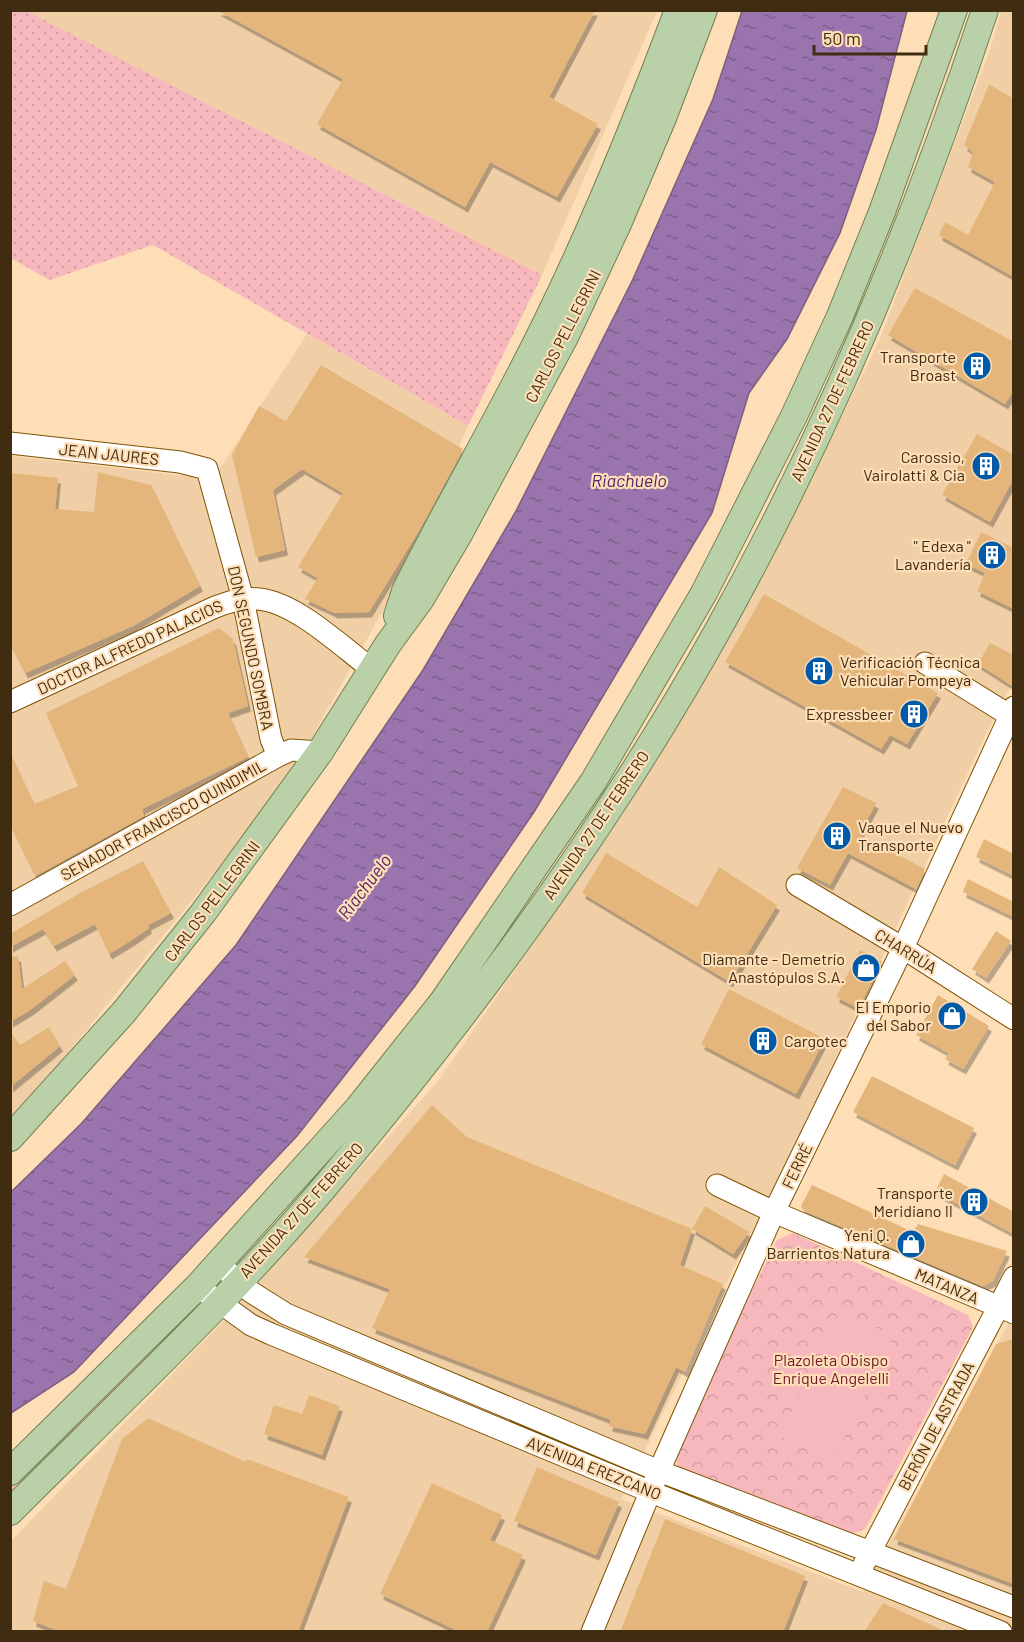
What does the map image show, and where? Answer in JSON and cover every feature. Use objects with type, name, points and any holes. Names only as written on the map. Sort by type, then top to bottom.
[{"type":"main road","name":"CARLOS PELLEGRINI","points":[[388,644],[405,591],[545,325],[596,214],[642,107],[678,10]]},
{"type":"main road","name":"CARLOS PELLEGRINI","points":[[10,1138],[168,959],[320,752],[388,644],[421,599],[458,536],[565,337],[659,128],[704,10]]},
{"type":"main road","points":[[942,10],[935,36],[973,49]]},
{"type":"main road","name":"AVENIDA 27 DE FEBRERO","points":[[10,1472],[198,1286],[358,1108],[443,1001],[593,782],[704,593],[794,416],[840,316],[882,212],[954,10]]},
{"type":"main road","name":"AVENIDA 27 DE FEBRERO","points":[[10,1512],[219,1302],[336,1175],[448,1036],[624,787],[718,631],[765,542],[865,330],[915,205],[973,49],[985,10]]},
{"type":"main road","points":[[840,316],[865,330]]},
{"type":"street","name":"JEAN JAURES","points":[[10,443],[180,462],[207,469]]},
{"type":"street","name":"DON SEGUNDO SOMBRA","points":[[207,469],[243,599],[271,740],[278,756]]},
{"type":"street","name":"DOCTOR ALFREDO PALACIOS","points":[[10,702],[213,608],[243,599],[258,599],[284,606],[373,670]]},
{"type":"street","points":[[925,663],[1012,714]]},
{"type":"street","name":"FERRÉ","points":[[592,1632],[659,1471],[774,1212],[903,948],[1012,714]]},
{"type":"street","name":"SENADOR FRANCISCO QUINDIMIL","points":[[10,905],[278,756],[291,750],[320,752]]},
{"type":"street","name":"CHARRÚA","points":[[797,885],[903,948],[1014,1019]]},
{"type":"street","name":"MATANZA","points":[[717,1185],[774,1212],[1006,1310]]},
{"type":"street","name":"AVENIDA EREZCANO","points":[[219,1264],[266,1303],[286,1314],[659,1471],[1014,1607]]},
{"type":"street","name":"BERÓN DE ASTRADA","points":[[860,1575],[870,1552],[1006,1310],[1014,1277]]},
{"type":"street","name":"AVENIDA EREZCANO","points":[[198,1286],[251,1325],[271,1334],[651,1492],[1001,1632]]},
{"type":"shaded area","points":[[27,11],[657,11],[542,275]]},
{"type":"shaded area","points":[[1001,11],[1013,11],[1013,683],[985,736],[816,1100],[621,1499],[863,1592],[1013,1315],[1013,1631],[11,1631],[10,1542],[233,1311],[438,1081],[624,813],[768,566],[879,341],[990,50]]},
{"type":"shaded area","points":[[307,334],[468,426],[385,607],[284,787],[37,1091],[11,1118],[11,456],[213,479]]},
{"type":"green space","points":[[11,11],[27,11],[542,275],[468,426],[153,245],[49,280],[11,258]]},
{"type":"green space","name":"Plazoleta Obispo Enrique Angelelli","points":[[793,1233],[968,1315],[973,1327],[865,1529],[849,1535],[679,1468],[673,1452],[777,1240]]},
{"type":"green space","points":[[190,1310],[194,1313],[11,1501],[11,1482]]},
{"type":"green space","points":[[842,1311],[894,1336],[832,1462],[779,1436]]},
{"type":"water","name":"Riachuelo","points":[[742,11],[907,11],[876,130],[840,233],[787,339],[749,393],[712,513],[534,812],[415,986],[297,1136],[74,1372],[11,1413],[11,1192],[81,1124],[236,945],[423,670],[516,511],[633,279],[713,99]]},
{"type":"building","points":[[217,10],[595,10],[549,97],[598,124],[557,197],[490,162],[465,207],[317,124],[343,79]]},
{"type":"building","points":[[989,84],[1014,99],[1014,277],[939,235],[945,222],[968,235],[995,182],[968,167],[973,152],[964,145]]},
{"type":"building","name":"Transporte Broast","points":[[915,288],[1014,342],[1014,390],[1005,404],[888,335]]},
{"type":"building","points":[[321,365],[463,449],[417,534],[369,612],[335,613],[305,599],[318,578],[298,567],[343,493],[302,469],[273,490],[285,550],[256,557],[232,455],[259,406],[286,421]]},
{"type":"building","name":"Carossio, Vairolatti & Cia","points":[[977,434],[1014,455],[1014,478],[990,522],[942,495]]},
{"type":"building","points":[[98,472],[151,485],[200,586],[133,626],[25,673],[10,644],[10,473],[58,478],[55,509],[94,512]]},
{"type":"building","name":"'' Edexa '' Lavandería","points":[[981,532],[1014,548],[1014,609],[977,591],[985,573],[966,564]]},
{"type":"building","name":"Verificación Técnica Vehicular Pompeya","points":[[764,594],[938,693],[907,744],[890,735],[881,749],[725,662]]},
{"type":"building","points":[[219,628],[233,639],[248,706],[228,713],[248,757],[142,809],[144,816],[35,876],[10,825],[10,753],[34,804],[78,786],[46,713]]},
{"type":"building","points":[[990,643],[1014,655],[1014,687],[978,664]]},
{"type":"building","name":"Vaque el Nuevo Transporte","points":[[843,787],[876,803],[859,835],[925,869],[916,889],[848,853],[830,885],[797,868]]},
{"type":"building","points":[[984,839],[1014,854],[1014,876],[976,857]]},
{"type":"building","points":[[606,853],[697,907],[719,867],[777,905],[730,982],[582,893]]},
{"type":"building","points":[[143,861],[171,913],[148,925],[149,928],[132,940],[109,954],[95,924],[54,946],[43,929],[10,947],[10,934],[80,893]]},
{"type":"building","points":[[968,879],[1014,902],[1014,917],[963,892]]},
{"type":"building","points":[[996,931],[1011,941],[986,978],[972,969]]},
{"type":"building","points":[[860,950],[882,961],[858,1008],[836,997]]},
{"type":"building","points":[[18,956],[22,989],[65,961],[75,975],[30,1010],[10,1022],[10,957]]},
{"type":"building","name":"Cargotec","points":[[729,989],[825,1039],[796,1094],[701,1044]]},
{"type":"building","points":[[938,995],[989,1026],[963,1069],[945,1059],[949,1053],[916,1035]]},
{"type":"building","points":[[49,1027],[60,1046],[10,1087],[10,1031],[20,1045]]},
{"type":"building","points":[[872,1076],[974,1128],[955,1165],[853,1112]]},
{"type":"building","points":[[432,1105],[467,1137],[692,1229],[680,1265],[723,1284],[685,1372],[676,1367],[645,1434],[609,1426],[611,1420],[372,1328],[390,1289],[304,1257]]},
{"type":"building","name":"Transporte Meridiano II","points":[[944,1174],[1014,1212],[1014,1234],[935,1192]]},
{"type":"building","points":[[812,1185],[913,1232],[918,1224],[1007,1251],[993,1281],[983,1286],[803,1210],[801,1206]]},
{"type":"building","points":[[705,1206],[749,1232],[733,1254],[692,1229]]},
{"type":"building","points":[[1014,1339],[1014,1584],[894,1539],[996,1344]]},
{"type":"building","points":[[309,1395],[340,1406],[322,1455],[264,1434],[274,1405],[302,1414]]},
{"type":"building","points":[[148,1418],[246,1462],[247,1459],[349,1497],[298,1632],[61,1632],[33,1621],[44,1581],[66,1589],[122,1439]]},
{"type":"building","points":[[537,1467],[619,1502],[596,1555],[514,1521]]},
{"type":"building","points":[[432,1483],[502,1515],[490,1540],[523,1555],[487,1632],[460,1632],[380,1594]]},
{"type":"building","points":[[665,1519],[805,1576],[783,1632],[620,1632]]},
{"type":"building","points":[[883,1603],[947,1632],[864,1632]]},
{"type":"place","name":"Transporte Broast","points":[[977,366]]},
{"type":"place","name":"Carossio, Vairolatti & Cia","points":[[986,466]]},
{"type":"place","name":"'' Edexa '' Lavandería","points":[[992,555]]},
{"type":"place","name":"Verificación Técnica Vehicular Pompeya","points":[[819,671]]},
{"type":"place","name":"Expressbeer","points":[[914,714]]},
{"type":"place","name":"Vaque el Nuevo Transporte","points":[[837,836]]},
{"type":"place","name":"Diamante - Demetrío Anastópulos S.A.","points":[[866,968]]},
{"type":"place","name":"El Emporio del Sabor","points":[[952,1016]]},
{"type":"place","name":"Cargotec","points":[[763,1041]]},
{"type":"place","name":"Transporte Meridiano II","points":[[974,1202]]},
{"type":"place","name":"Yeni Q. Barrientos Natura","points":[[911,1244]]}]
